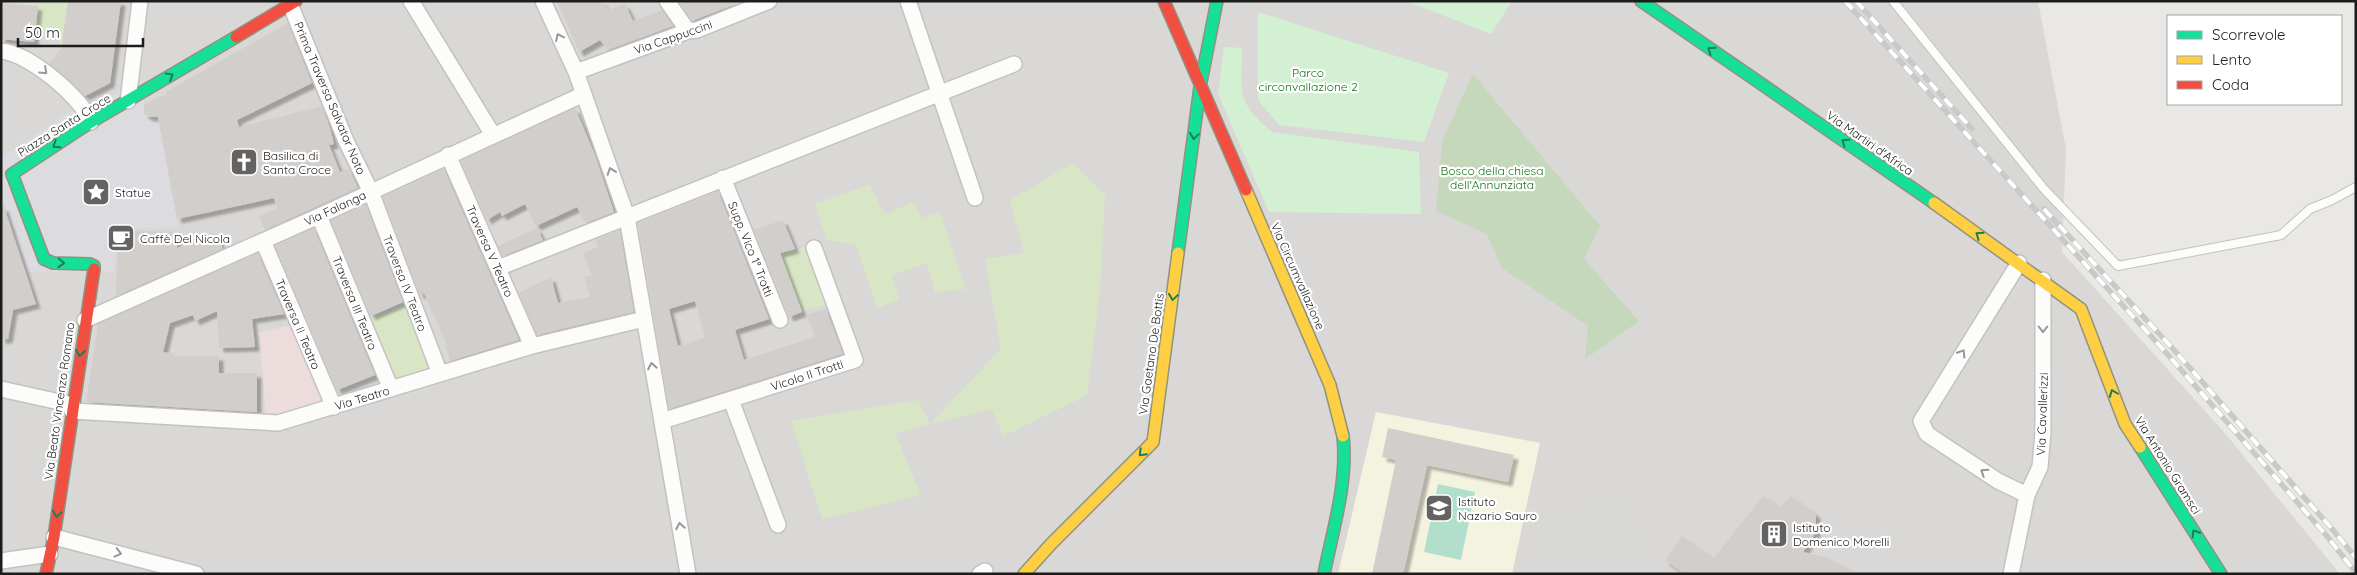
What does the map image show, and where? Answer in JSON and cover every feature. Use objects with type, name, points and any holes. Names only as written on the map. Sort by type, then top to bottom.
[{"type":"street","points":[[128,101],[140,1]]},
{"type":"street","points":[[411,1],[493,135]]},
{"type":"street","points":[[543,1],[576,72],[627,217],[688,574]]},
{"type":"street","points":[[668,1],[688,31]]},
{"type":"street","name":"Via Cappuccini","points":[[576,72],[688,31],[697,30],[769,1]]},
{"type":"street","points":[[908,1],[975,198]]},
{"type":"street","name":"Via Circumvallazione","points":[[1164,1],[1330,385],[1338,411],[1344,444],[1342,479],[1324,574]]},
{"type":"street","name":"Via Gaetano De Bottis","points":[[1024,574],[1051,544],[1153,442],[1200,87],[1217,1]]},
{"type":"street","name":"Via Martiri d'Africa","points":[[1641,1],[2043,280],[2081,309]]},
{"type":"street","name":"Piazza Santa Croce","points":[[94,271],[92,264],[53,263],[44,259],[6,177],[91,122],[293,3]]},
{"type":"street","name":"Prima Traversa Salvator Noto","points":[[293,3],[346,141],[371,192]]},
{"type":"street","points":[[1,52],[19,55],[38,65],[87,111],[91,122]]},
{"type":"street","points":[[498,268],[1014,64]]},
{"type":"street","name":"Via Falanga","points":[[85,320],[319,216],[584,94]]},
{"type":"street","name":"Traversa V Teatro","points":[[448,155],[532,346]]},
{"type":"street","name":"Supp. Vico 1° Trotti","points":[[723,178],[780,320]]},
{"type":"street","name":"Traversa IV Teatro","points":[[371,192],[440,374]]},
{"type":"street","name":"Traversa III Teatro","points":[[319,216],[391,389]]},
{"type":"street","name":"Traversa II Teatro","points":[[263,241],[334,406]]},
{"type":"street","name":"Vicolo II Trotti","points":[[662,421],[855,360],[814,248]]},
{"type":"street","points":[[2018,263],[1921,421],[1927,434],[1998,481],[2027,495]]},
{"type":"street","name":"Via Beato Vincenzo Romano","points":[[46,574],[54,536],[85,320],[94,271]]},
{"type":"street","name":"Via Cavallerizzi","points":[[2011,574],[2027,495],[2040,467],[2043,432],[2043,280]]},
{"type":"street","name":"Via Antonio Gramsci","points":[[2081,309],[2125,424],[2221,574]]},
{"type":"street","name":"Via Teatro","points":[[1,389],[72,408],[278,423],[532,346],[644,319]]},
{"type":"street","points":[[732,400],[778,525]]},
{"type":"street","points":[[54,536],[196,574]]},
{"type":"street","points":[[1,561],[50,554]]},
{"type":"lane","points":[[1893,1],[2044,189],[2118,266],[2281,235],[2310,209],[2356,188]]},
{"type":"shaded area","points":[[1,1],[2038,1],[2066,149],[2062,252],[2224,432],[2340,574],[1,574]]},
{"type":"shaded area","points":[[124,90],[144,100],[144,114],[149,117],[158,117],[177,219],[177,228],[117,228],[114,273],[94,271],[28,272],[1,194],[1,157],[76,108],[91,108]]},
{"type":"shaded area","points":[[293,325],[330,408],[284,417],[266,416],[259,332]]},
{"type":"shaded area","name":"Istituto Nazario Sauro","points":[[1376,412],[1540,443],[1512,574],[1338,574]]},
{"type":"shaded area","points":[[1617,493],[1655,574],[1541,574],[1543,530]]},
{"type":"green space","points":[[1,1],[68,1],[61,49],[57,32],[35,28],[38,6]]},
{"type":"green space","points":[[1406,1],[1512,1],[1491,34]]},
{"type":"green space","name":"Parco circonvallazione 2","points":[[1258,12],[1449,73],[1424,142],[1279,125],[1258,100]]},
{"type":"green space","points":[[1224,47],[1242,48],[1241,75],[1246,104],[1260,122],[1272,132],[1419,152],[1421,214],[1269,212],[1218,94]]},
{"type":"green space","name":"Bosco della chiesa dell'Annunziata","points":[[1473,74],[1600,226],[1584,259],[1639,321],[1585,359],[1588,326],[1502,268],[1487,234],[1436,211],[1442,141]]},
{"type":"green space","points":[[1073,163],[1105,195],[1100,289],[1087,395],[1003,436],[992,409],[895,433],[921,495],[822,519],[791,421],[918,400],[930,424],[1001,349],[985,259],[1024,253],[1010,200]]},
{"type":"green space","points":[[869,185],[885,214],[914,202],[922,218],[940,212],[965,289],[935,292],[927,263],[892,275],[899,299],[877,308],[856,245],[827,240],[815,204]]},
{"type":"green space","points":[[808,247],[830,303],[802,312],[780,253]]},
{"type":"green space","points":[[412,303],[440,374],[391,389],[363,322]]},
{"type":"green space","points":[[1438,484],[1475,492],[1461,560],[1424,552]]},
{"type":"building","points":[[68,1],[121,1],[110,83],[85,96],[49,64],[64,45],[62,45]]},
{"type":"building","points":[[557,1],[601,1],[609,10],[625,4],[633,21],[662,10],[673,26],[608,50],[600,40],[579,52]]},
{"type":"building","points":[[683,1],[741,2],[692,21],[680,3]]},
{"type":"building","points":[[1,3],[38,6],[34,42],[1,39]]},
{"type":"building","points":[[288,23],[312,83],[237,120],[239,127],[322,106],[334,144],[329,145],[340,172],[349,169],[358,188],[265,230],[259,216],[277,208],[274,198],[177,219],[158,117],[149,117],[144,114],[144,105],[160,96],[166,96],[166,92]]},
{"type":"building","points":[[575,108],[595,155],[614,212],[586,223],[577,207],[536,226],[525,204],[502,216],[500,212],[487,220],[461,161]]},
{"type":"building","points":[[444,169],[519,340],[450,361],[444,338],[424,293],[420,295],[383,197]]},
{"type":"building","points":[[718,191],[769,319],[735,330],[744,360],[815,337],[807,315],[826,309],[843,354],[669,409],[638,223]],"holes":[[[695,301],[705,338],[678,346],[669,309]]]},
{"type":"building","points":[[366,205],[403,302],[371,316],[331,221]]},
{"type":"building","points":[[1,207],[4,207],[36,304],[13,310],[8,339],[1,339]]},
{"type":"building","points":[[783,220],[795,249],[780,253],[802,312],[789,317],[754,230]]},
{"type":"building","points":[[314,228],[375,375],[337,390],[275,246]]},
{"type":"building","points":[[537,228],[543,240],[503,256],[498,246]]},
{"type":"building","points":[[118,230],[177,232],[177,248],[215,233],[223,249],[116,296]]},
{"type":"building","points":[[620,230],[634,312],[537,335],[519,293],[551,277],[558,303],[590,297],[584,276],[592,276],[583,253],[598,247],[595,240]]},
{"type":"building","points":[[258,253],[284,314],[252,319],[255,347],[219,348],[217,311],[195,321],[193,315],[170,323],[163,352],[174,354],[174,356],[219,356],[219,373],[257,373],[257,412],[86,402],[98,324]]},
{"type":"building","points":[[1388,428],[1514,455],[1508,482],[1427,465],[1403,574],[1372,574],[1396,460],[1382,457]]},
{"type":"building","name":"Istituto Domenico Morelli","points":[[1763,496],[1781,506],[1791,496],[1816,514],[1816,532],[1803,552],[1825,557],[1859,574],[1684,574],[1665,560],[1682,536],[1714,558]]},
{"type":"railway","points":[[1845,1],[2169,356],[2326,535],[2356,573]]},
{"type":"railway","points":[[1856,1],[1972,129]]},
{"type":"railway","points":[[2044,209],[2175,351],[2356,558]]},
{"type":"traffic: fast","points":[[1178,253],[1200,87],[1217,1]]},
{"type":"traffic: fast","points":[[1641,1],[1934,203]]},
{"type":"traffic: fast","points":[[94,269],[94,266],[90,264],[53,263],[44,259],[12,174],[91,122],[236,37]]},
{"type":"traffic: fast","points":[[1324,574],[1342,488],[1343,436]]},
{"type":"traffic: fast","points":[[2140,447],[2221,574]]},
{"type":"traffic: slow","points":[[1246,190],[1330,385],[1343,436]]},
{"type":"traffic: slow","points":[[1934,203],[2081,309],[2125,424],[2140,447]]},
{"type":"traffic: slow","points":[[1024,574],[1051,544],[1153,442],[1178,253]]},
{"type":"traffic: jam","points":[[236,37],[296,1]]},
{"type":"traffic: jam","points":[[1164,1],[1246,190]]},
{"type":"traffic: jam","points":[[46,574],[54,537],[94,269]]},
{"type":"place","name":"Basilica di Santa Croce","points":[[244,162]]},
{"type":"place","name":"Statue","points":[[96,192]]},
{"type":"place","name":"Caffè Del Nicola","points":[[121,238]]},
{"type":"place","name":"Istituto Nazario Sauro","points":[[1439,508]]},
{"type":"place","name":"Istituto Domenico Morelli","points":[[1774,534]]}]
